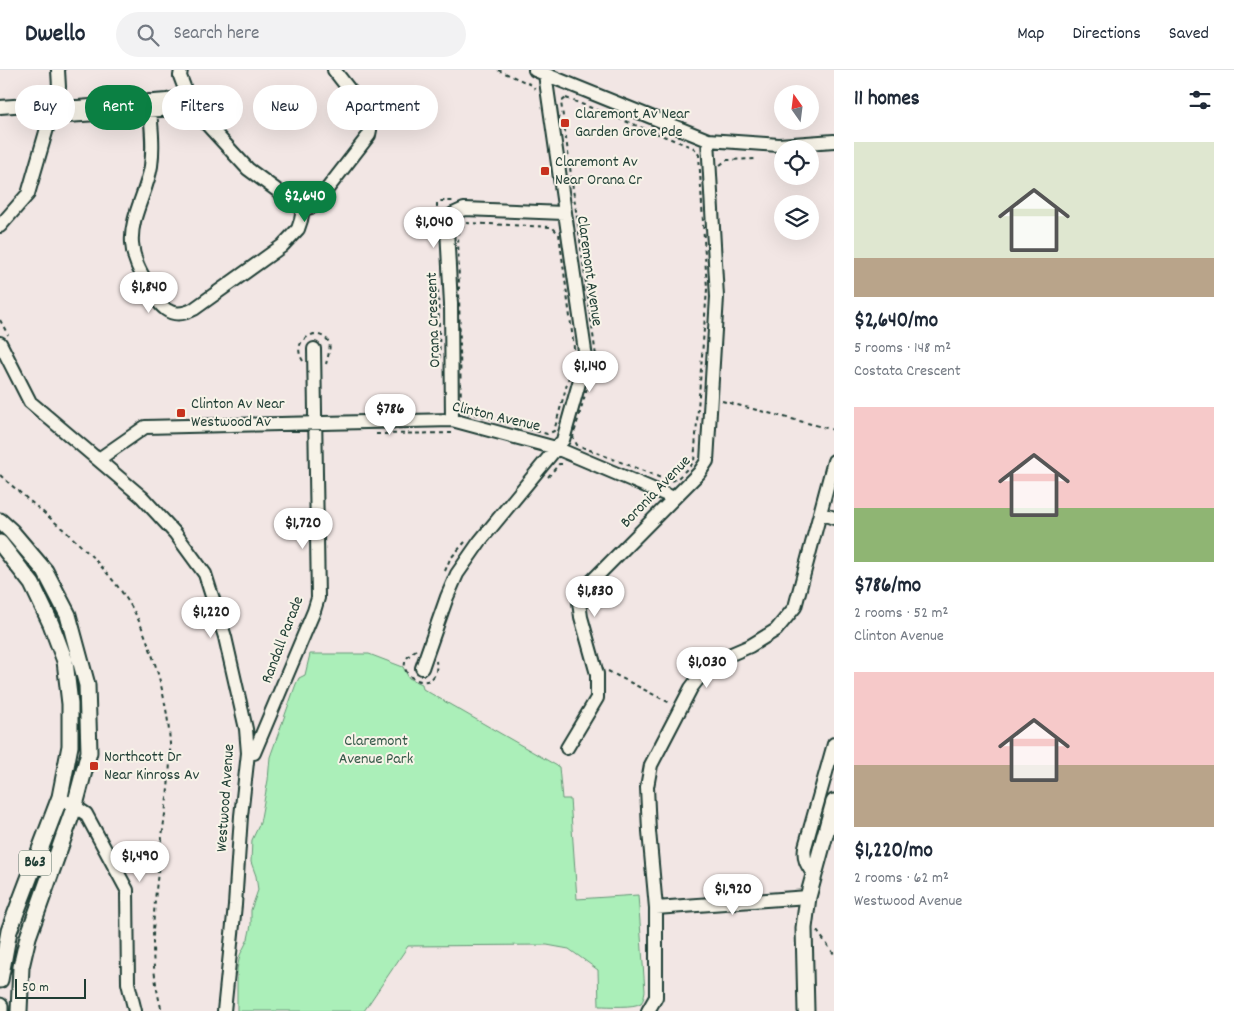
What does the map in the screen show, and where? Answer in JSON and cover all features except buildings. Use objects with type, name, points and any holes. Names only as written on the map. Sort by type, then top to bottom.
[{"type":"main road","name":"B63","points":[[0,521],[45,571],[68,614],[87,685],[89,752],[75,805],[28,937],[21,967],[19,1011]]},
{"type":"main road","name":"B63","points":[[0,543],[32,584],[51,624],[65,661],[70,704],[70,746],[60,797],[9,931],[0,980]]},
{"type":"main road","points":[[806,1011],[804,928],[808,897],[834,802]]},
{"type":"main road","points":[[0,1006],[0,1011]]},
{"type":"street","points":[[58,70],[59,85]]},
{"type":"street","points":[[181,70],[180,76],[184,85]]},
{"type":"street","points":[[302,209],[314,206],[369,136],[371,123],[369,116],[334,70]]},
{"type":"street","points":[[540,72],[708,140],[779,145],[834,141]]},
{"type":"street","name":"Claremont Avenue","points":[[422,668],[446,597],[457,574],[480,541],[563,440],[586,358],[540,72]]},
{"type":"street","points":[[0,107],[15,106]]},
{"type":"street","points":[[0,226],[28,194],[46,130]]},
{"type":"street","points":[[151,130],[151,166],[132,227],[132,242],[133,256],[138,268],[159,304],[164,309],[180,314],[194,309],[282,246],[298,229],[302,209]]},
{"type":"street","points":[[212,130],[248,169],[302,209]]},
{"type":"street","name":"Boronia Avenue","points":[[567,748],[597,698],[597,674],[581,617],[579,602],[586,586],[699,473],[707,461],[717,297],[708,140]]},
{"type":"street","name":"Orana Crescent","points":[[452,420],[451,304],[447,229],[453,214],[464,209],[564,213]]},
{"type":"street","name":"Westwood Avenue","points":[[5,342],[30,402],[142,497],[175,533],[205,574],[225,637],[246,729],[248,753],[224,1011]]},
{"type":"street","name":"Randall Parade","points":[[248,753],[254,753],[318,598],[314,349]]},
{"type":"street","name":"Clinton Avenue","points":[[99,459],[145,427],[452,420],[556,448],[674,498]]},
{"type":"street","points":[[648,1011],[656,997],[656,908],[647,787],[651,765],[691,688],[704,671],[722,658],[750,646],[776,630],[795,607],[834,462]]},
{"type":"street","points":[[820,513],[834,518]]},
{"type":"street","points":[[814,875],[803,857],[834,744]]},
{"type":"street","points":[[60,797],[75,805],[86,814],[127,890],[128,983],[135,1011]]},
{"type":"street","points":[[656,908],[808,897]]},
{"type":"path","points":[[498,70],[532,85],[538,92]]},
{"type":"path","points":[[566,98],[694,148],[699,155],[707,289],[694,462],[676,480],[670,481],[577,445],[574,437],[596,356],[561,102],[566,98]]},
{"type":"path","points":[[438,231],[437,203],[440,201],[455,201]]},
{"type":"path","points":[[466,223],[552,227],[559,234],[576,355],[554,431],[547,434],[466,412],[461,407],[458,230],[466,223]]},
{"type":"path","points":[[438,289],[440,368]]},
{"type":"path","points":[[0,320],[5,342]]},
{"type":"path","points":[[305,364],[299,355],[298,348],[306,337],[314,334],[326,338],[330,344],[331,350],[326,368]]},
{"type":"path","points":[[720,400],[834,430]]},
{"type":"path","points":[[376,434],[462,432]]},
{"type":"path","points":[[547,478],[559,464],[568,462]]},
{"type":"path","points":[[0,475],[71,537],[96,561],[119,588],[138,618],[156,670],[164,703],[170,744],[167,800],[152,929],[154,969],[162,1011]]},
{"type":"path","points":[[443,578],[450,559],[468,538]]},
{"type":"path","points":[[419,642],[416,651],[411,653],[406,659],[405,664],[409,676],[420,682],[431,679],[437,668],[435,657]]},
{"type":"path","points":[[606,670],[680,708]]},
{"type":"path","points":[[806,914],[834,954]]},
{"type":"green space","name":"Claremont Avenue Park","points":[[310,654],[369,654],[403,667],[409,678],[422,684],[423,689],[559,767],[562,799],[570,799],[577,899],[638,895],[645,991],[641,1003],[627,1006],[599,1006],[598,970],[569,949],[547,945],[408,946],[364,1011],[237,1011],[237,969],[240,955],[248,939],[251,925],[251,910],[258,890],[251,862],[252,840],[260,823],[270,757],[296,684],[299,678],[305,675]]},
{"type":"place","name":"Claremont Av Near Garden Grove Pde","points":[[565,123]]},
{"type":"place","name":"Claremont Av Near Orana Cr","points":[[545,171]]},
{"type":"place","name":"Clinton Av Near Westwood Av","points":[[181,413]]},
{"type":"place","name":"Northcott Dr Near Kinross Av","points":[[94,766]]}]
